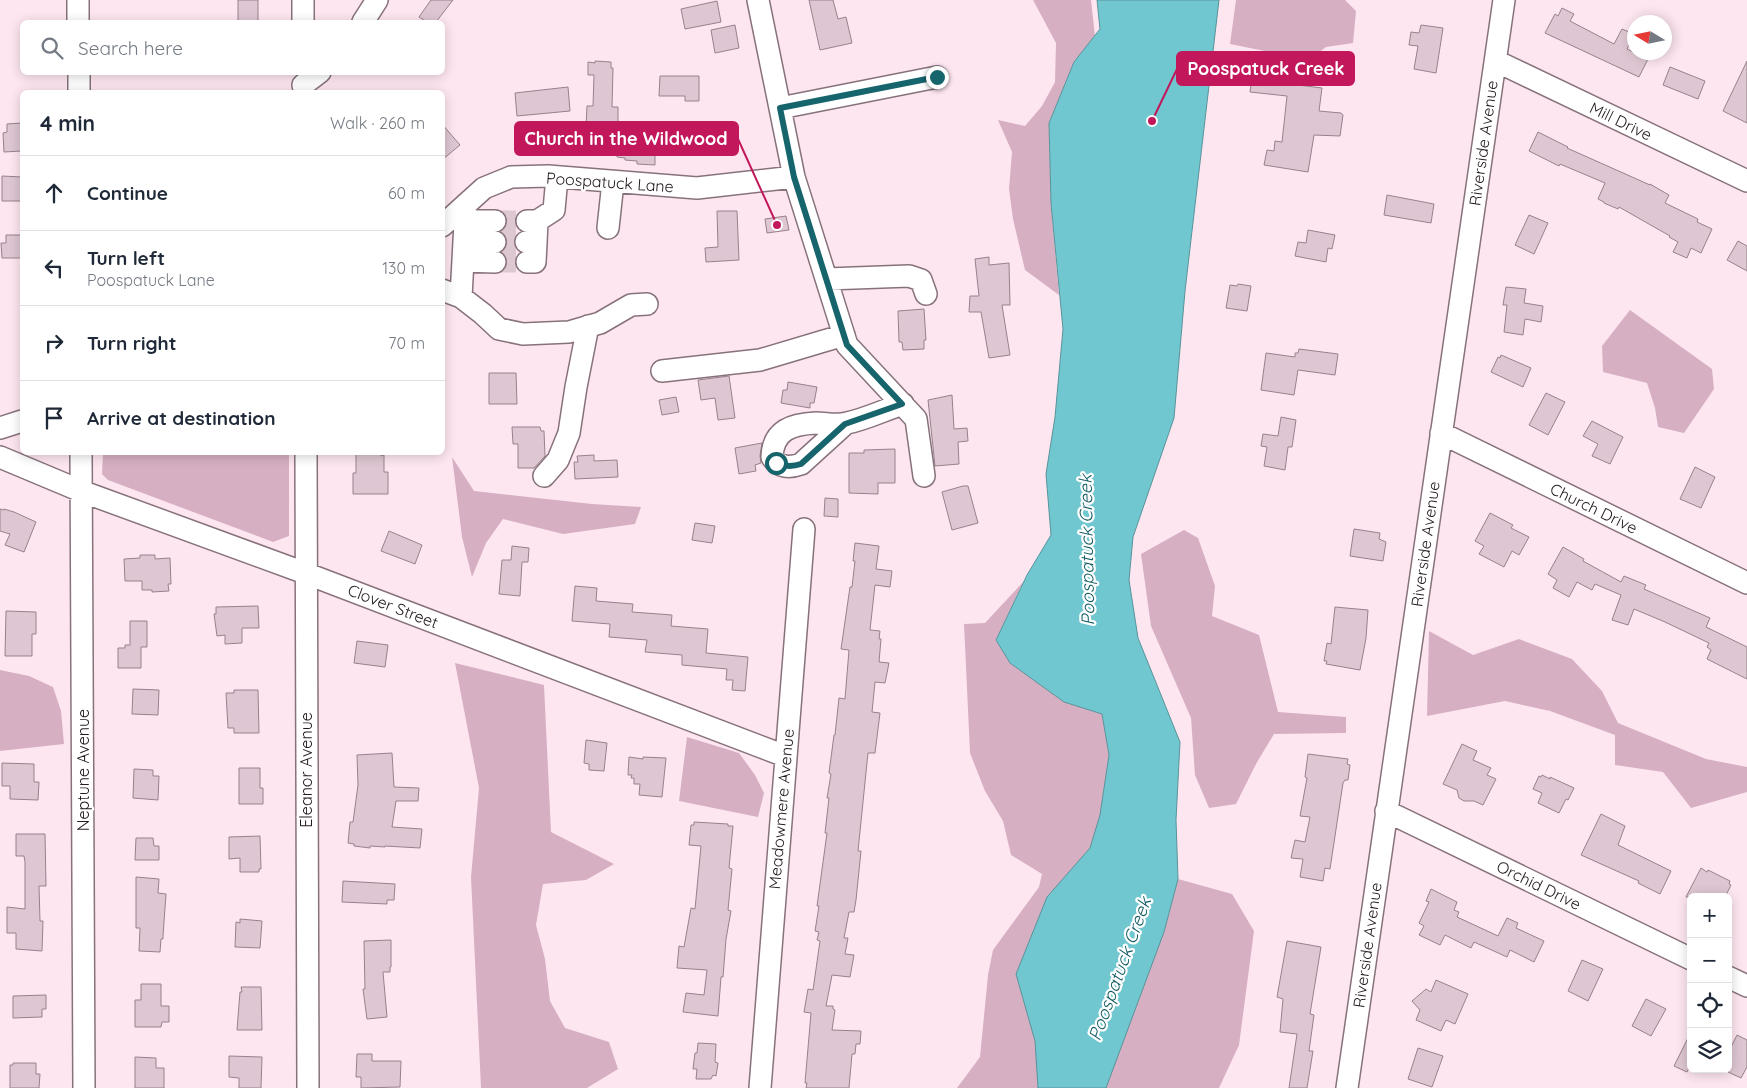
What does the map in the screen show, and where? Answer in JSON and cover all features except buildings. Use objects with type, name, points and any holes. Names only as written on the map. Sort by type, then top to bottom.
[{"type":"street","points":[[78,0],[78,20]]},
{"type":"street","points":[[303,0],[303,20]]},
{"type":"street","points":[[364,20],[378,0]]},
{"type":"street","points":[[758,0],[794,177],[846,340],[916,419],[924,476]]},
{"type":"street","name":"Riverside Avenue","points":[[1347,1088],[1504,0]]},
{"type":"street","name":"Mill Drive","points":[[1496,61],[1747,182]]},
{"type":"street","points":[[79,75],[79,90]]},
{"type":"street","points":[[303,83],[315,75]]},
{"type":"street","points":[[780,108],[937,77]]},
{"type":"street","name":"Poospatuck Lane","points":[[445,224],[466,212],[484,188],[511,177],[558,177],[697,188],[794,177]]},
{"type":"street","points":[[530,249],[532,221],[554,210],[558,177]]},
{"type":"street","points":[[608,228],[613,182]]},
{"type":"street","points":[[495,221],[466,212],[464,252],[452,294],[483,314],[499,329],[524,334],[570,332],[600,323],[631,305],[647,304]]},
{"type":"street","points":[[464,252],[495,252]]},
{"type":"street","points":[[827,279],[909,276],[921,280],[926,294]]},
{"type":"street","points":[[544,476],[558,460],[569,433],[588,326]]},
{"type":"street","points":[[662,371],[760,360],[846,340]]},
{"type":"street","points":[[845,424],[902,404]]},
{"type":"street","points":[[0,428],[20,422]]},
{"type":"street","name":"Church Drive","points":[[1441,433],[1747,583]]},
{"type":"street","name":"Neptune Avenue","points":[[81,455],[84,1088]]},
{"type":"street","name":"Eleanor Avenue","points":[[306,455],[308,1088]]},
{"type":"street","name":"Clover Street","points":[[0,457],[81,492],[305,573],[785,756]]},
{"type":"street","name":"Meadowmere Avenue","points":[[760,1088],[804,529]]},
{"type":"street","name":"Orchid Drive","points":[[1386,812],[1687,957]]},
{"type":"street","points":[[1732,979],[1747,986]]},
{"type":"shaded area","points":[[1033,0],[1091,0],[1095,36],[1074,62],[1049,123],[1051,203],[1059,295],[1025,270],[1013,219],[1009,189],[1012,152],[998,120],[1025,126],[1042,106],[1055,82],[1056,43]]},
{"type":"shaded area","points":[[1236,0],[1345,0],[1356,11],[1353,43],[1326,47],[1309,60],[1230,44]]},
{"type":"shaded area","points":[[1630,310],[1712,369],[1714,389],[1684,433],[1658,427],[1655,408],[1647,383],[1603,372],[1602,346]]},
{"type":"shaded area","points":[[103,455],[289,455],[289,536],[273,542],[108,480],[102,474]]},
{"type":"shaded area","points":[[452,457],[474,491],[592,504],[641,507],[635,524],[563,534],[503,519],[486,543],[472,577],[462,537]]},
{"type":"shaded area","points":[[1184,530],[1198,538],[1215,586],[1212,616],[1259,635],[1278,712],[1346,717],[1346,733],[1274,734],[1256,764],[1236,804],[1209,808],[1195,775],[1191,718],[1151,626],[1141,554]]},
{"type":"shaded area","points":[[1023,582],[996,640],[1010,663],[1064,702],[1102,714],[1109,755],[1100,815],[1090,849],[1047,897],[1164,932],[1178,879],[1232,894],[1254,931],[1239,1045],[1219,1088],[957,1088],[980,1057],[988,975],[993,950],[1039,887],[1042,874],[1011,855],[1003,821],[985,791],[970,753],[964,624],[985,623]]},
{"type":"shaded area","points":[[1429,631],[1473,655],[1519,639],[1572,659],[1602,691],[1618,723],[1706,759],[1747,767],[1747,792],[1691,808],[1663,772],[1615,765],[1615,735],[1550,711],[1505,701],[1427,716]]},
{"type":"shaded area","points":[[455,663],[544,685],[551,832],[614,864],[586,880],[543,884],[536,925],[545,959],[550,1001],[565,1028],[609,1042],[618,1069],[587,1088],[481,1088],[471,877],[479,788]]},
{"type":"shaded area","points":[[0,670],[29,676],[53,687],[61,711],[64,744],[0,751]]},
{"type":"shaded area","points":[[687,737],[739,753],[755,775],[764,793],[758,817],[679,801]]},
{"type":"water","points":[[1097,0],[1219,0],[1185,291],[1174,418],[1133,537],[1129,580],[1138,638],[1180,742],[1176,820],[1178,879],[1164,932],[1106,1088],[1038,1088],[1035,1041],[1016,974],[1047,897],[1090,848],[1100,815],[1109,755],[1102,714],[1064,702],[1010,663],[996,640],[1027,575],[1051,535],[1046,474],[1055,417],[1063,329],[1051,203],[1049,123],[1074,62],[1100,29]]},
{"type":"tunnel","points":[[495,221],[527,221]]},
{"type":"tunnel","points":[[495,242],[526,242]]},
{"type":"tunnel","points":[[495,262],[527,262]]},
{"type":"place","name":"Poospatuck Creek","points":[[1152,121]]},
{"type":"place","name":"Church in the Wildwood","points":[[777,225]]},
{"type":"route","points":[[776,463],[784,466],[801,464],[845,424],[902,404],[847,345],[794,177],[780,108],[937,77]]}]
